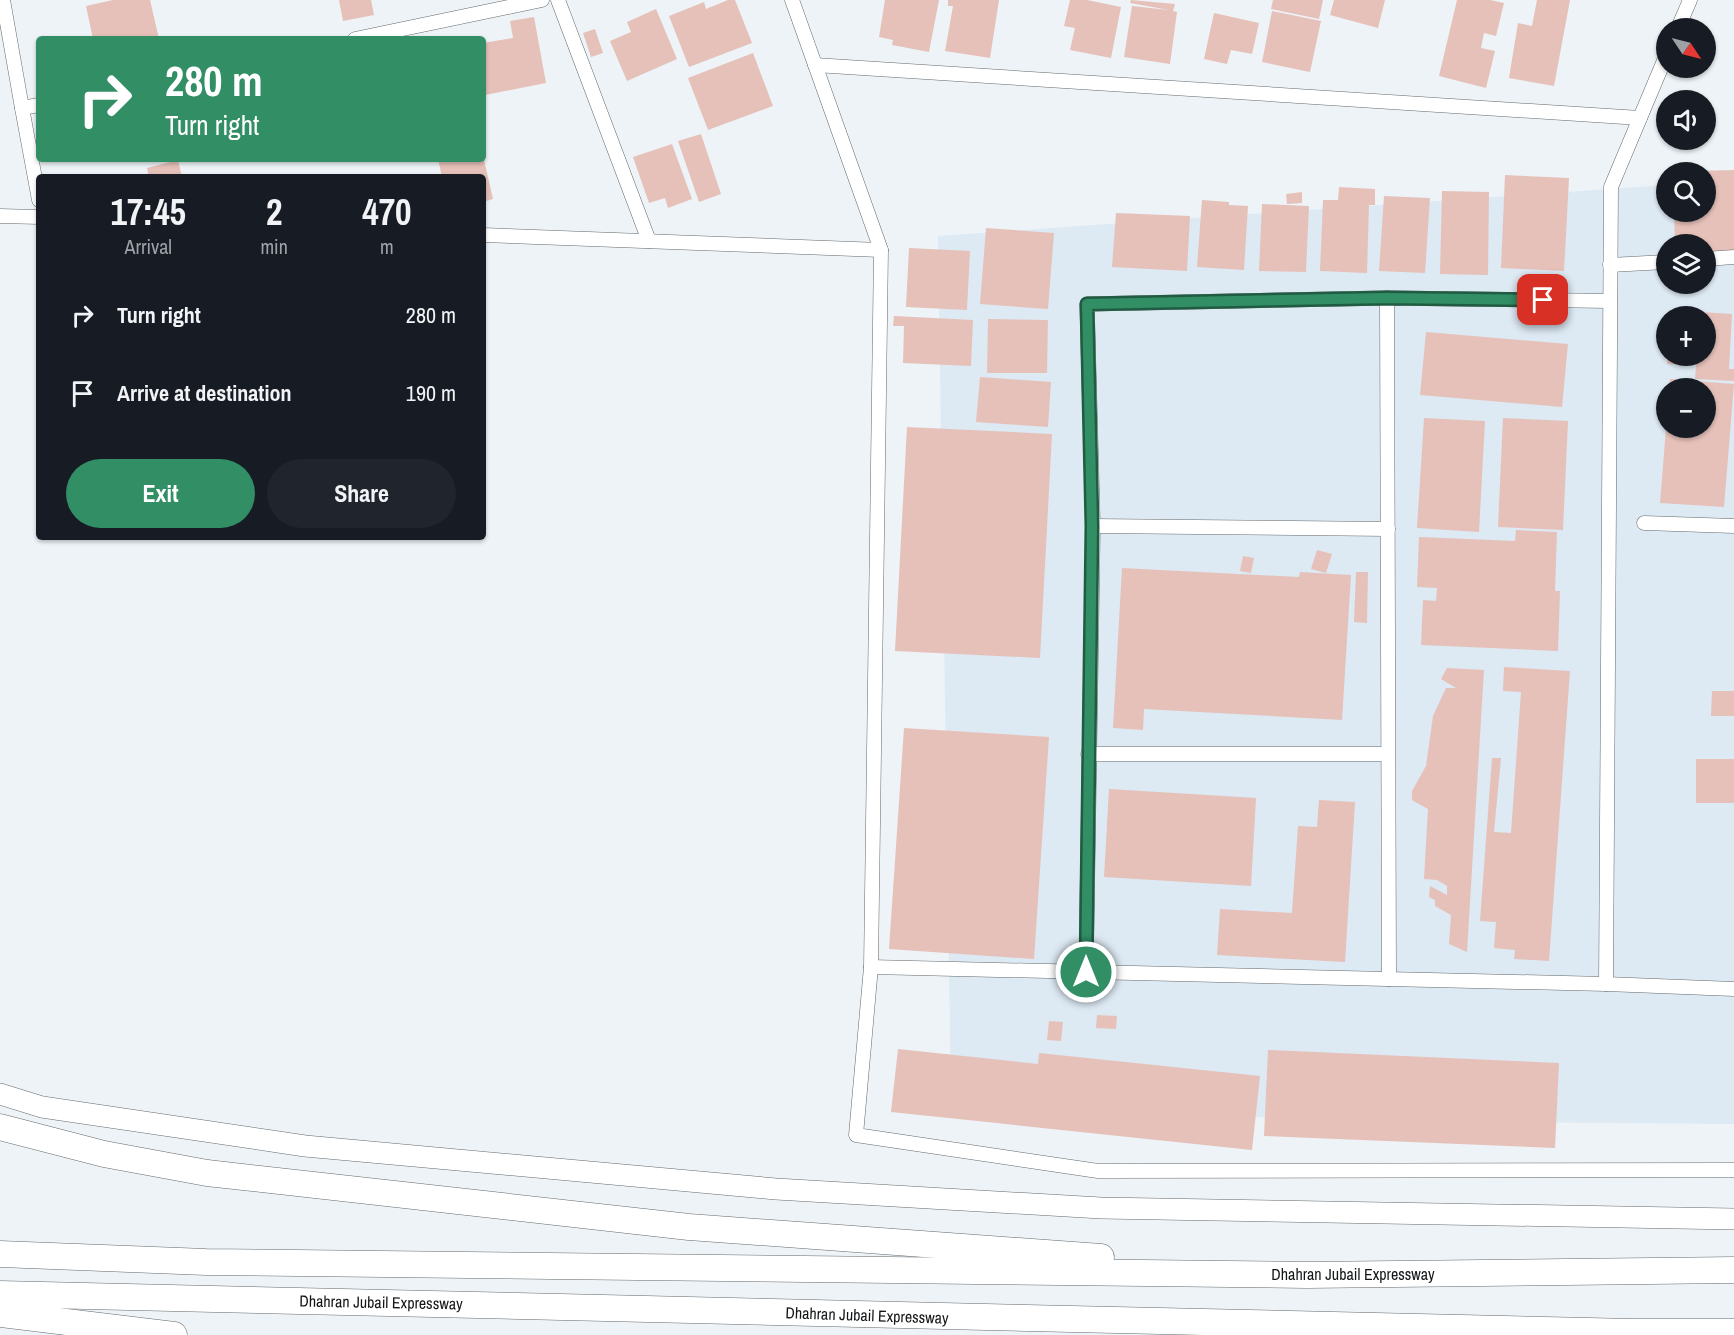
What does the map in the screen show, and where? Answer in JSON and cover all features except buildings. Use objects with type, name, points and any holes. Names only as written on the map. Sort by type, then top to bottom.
[{"type":"highway","points":[[0,1127],[104,1154],[230,1176],[689,1227],[960,1245],[1307,1275]]},
{"type":"highway","name":"Dhahran Jubail Expressway","points":[[0,1254],[206,1262],[1307,1275],[1734,1270]]},
{"type":"highway","name":"Dhahran Jubail Expressway","points":[[0,1294],[1609,1332],[1734,1332]]},
{"type":"highway","points":[[0,1314],[174,1335]]},
{"type":"main road","points":[[0,1094],[42,1107],[304,1146],[776,1189],[1101,1208],[1734,1220]]},
{"type":"street","points":[[3,0],[36,184]]},
{"type":"street","points":[[369,36],[542,0]]},
{"type":"street","points":[[558,0],[649,241]]},
{"type":"street","points":[[792,0],[881,250],[871,967],[856,1135],[1098,1171],[1734,1170]]},
{"type":"street","points":[[1682,18],[1690,0]]},
{"type":"street","points":[[815,65],[1640,118]]},
{"type":"street","points":[[1606,984],[1611,187],[1657,78]]},
{"type":"street","points":[[22,108],[36,106]]},
{"type":"street","points":[[0,216],[36,217]]},
{"type":"street","points":[[486,235],[881,250]]},
{"type":"street","points":[[1716,258],[1734,257]]},
{"type":"street","points":[[1610,265],[1656,263]]},
{"type":"street","points":[[1086,972],[1092,526],[1087,304],[1387,298],[1610,301]]},
{"type":"street","points":[[1387,298],[1389,979]]},
{"type":"street","points":[[1644,523],[1734,526]]},
{"type":"street","points":[[1092,526],[1388,529]]},
{"type":"street","points":[[1088,754],[1388,754]]},
{"type":"street","points":[[871,967],[1734,989]]},
{"type":"shaded area","points":[[1734,181],[1734,1124],[1333,1120],[1100,1111],[951,1096],[938,236],[1656,186],[1656,222],[1716,222],[1716,182]]},
{"type":"route","points":[[1086,972],[1092,526],[1087,304],[1387,298],[1543,300]]}]
